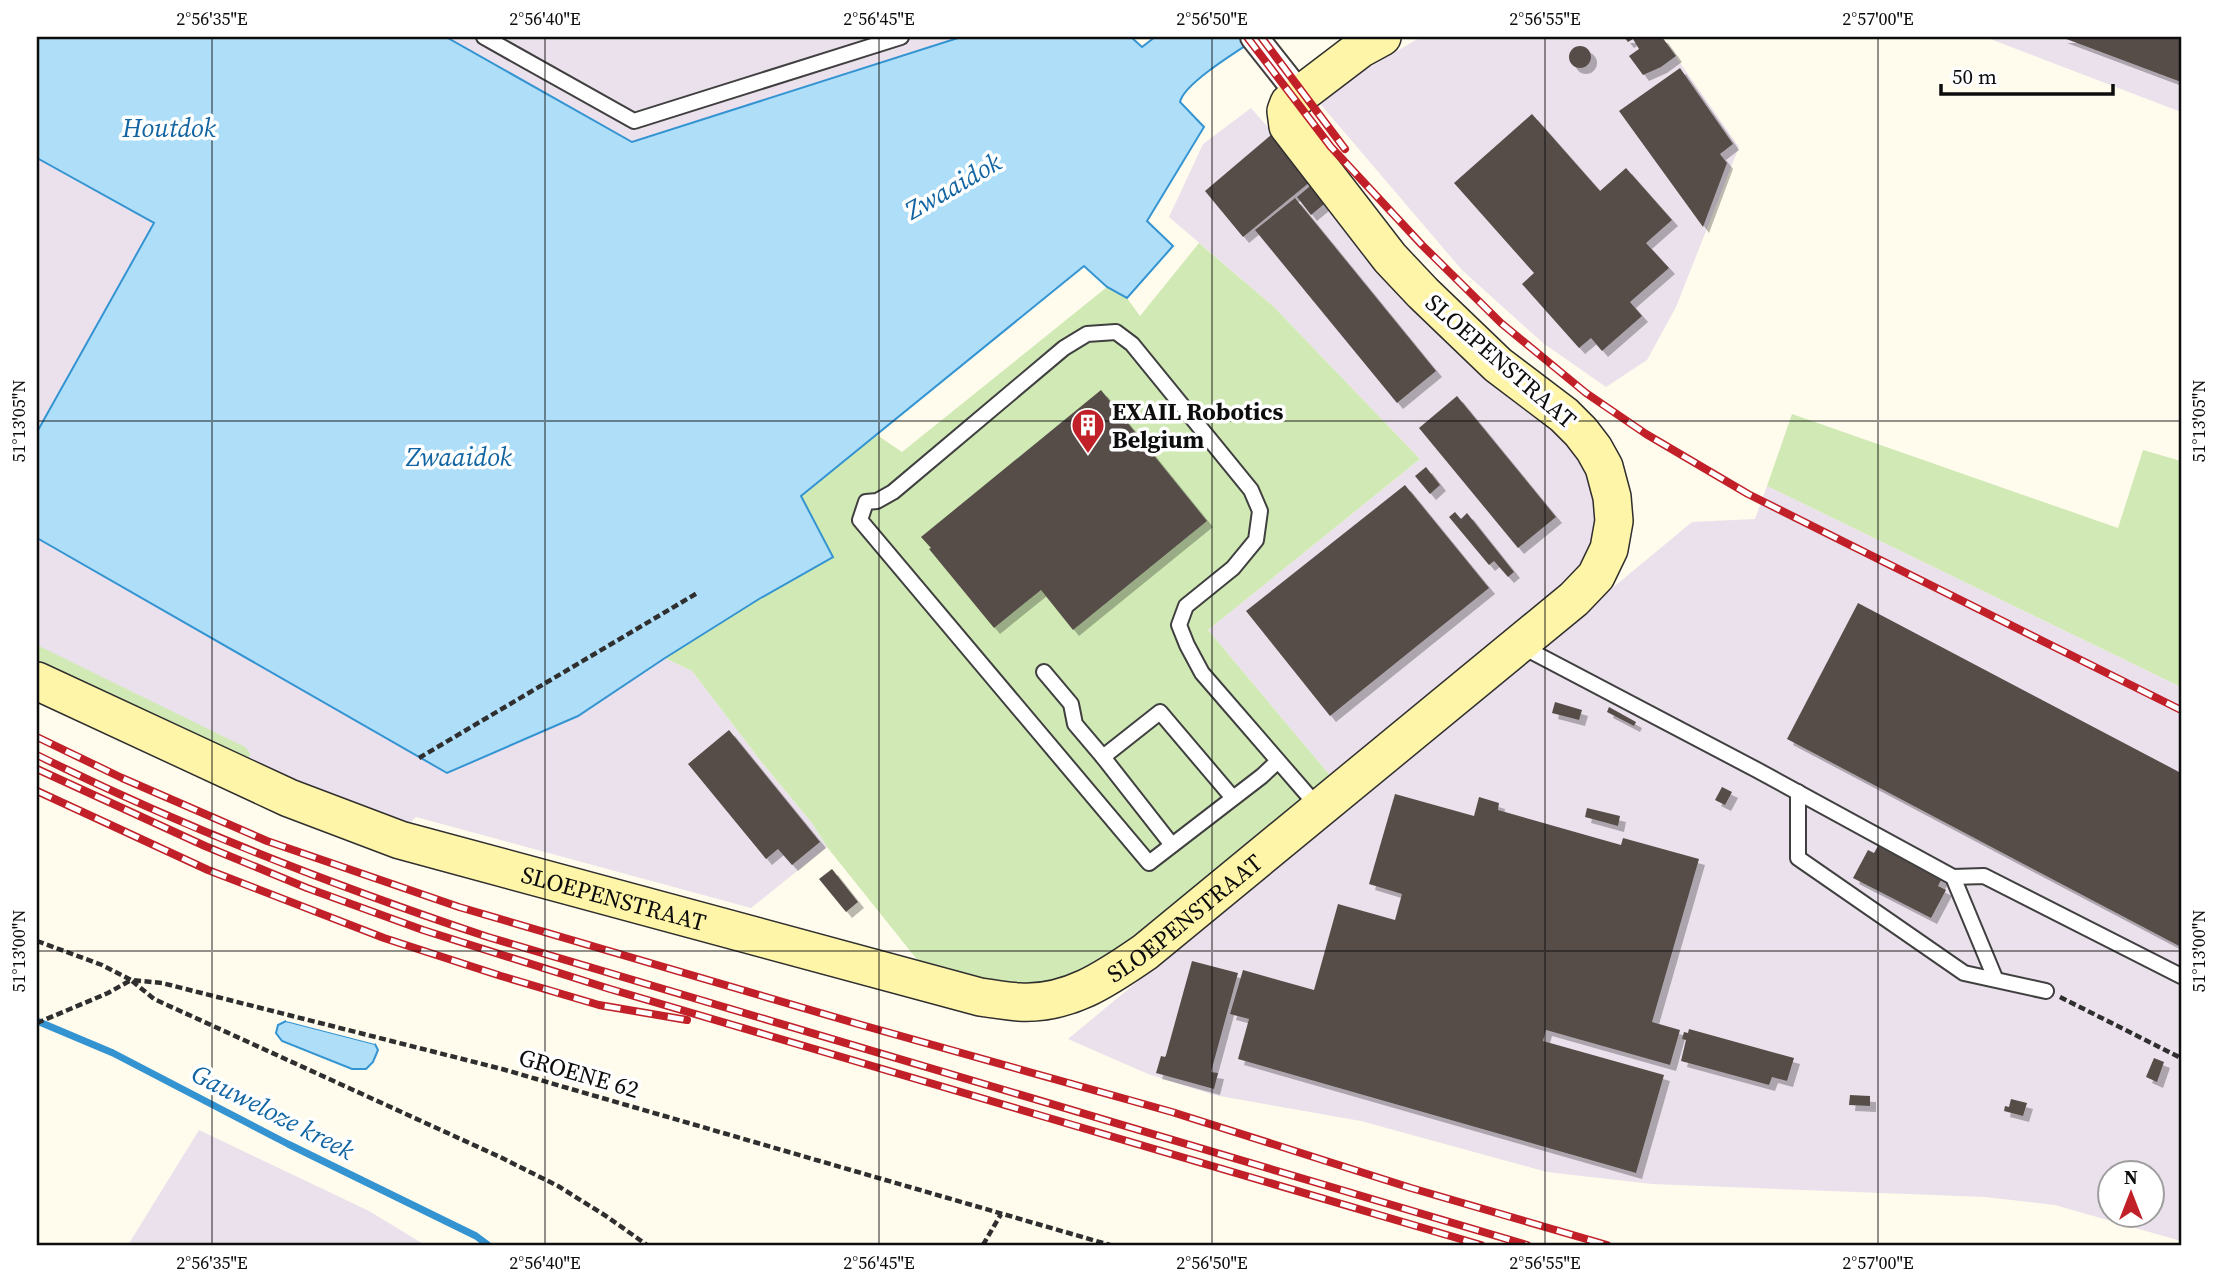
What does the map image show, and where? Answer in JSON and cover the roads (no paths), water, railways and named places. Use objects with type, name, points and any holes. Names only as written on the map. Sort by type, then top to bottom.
[{"type":"street","points":[[1256,39],[1300,95],[1360,49],[1381,37]]},
{"type":"street","name":"SLOEPENSTRAAT","points":[[37,681],[289,798],[400,840],[980,997],[1018,1002],[1050,1001],[1081,991],[1108,978],[1145,952],[1520,645],[1574,599],[1596,576],[1609,549],[1614,521],[1612,497],[1604,467],[1581,432],[1455,325],[1390,258],[1288,126],[1286,111],[1289,103],[1300,95]]},
{"type":"lane","points":[[484,37],[634,121],[901,37]]},
{"type":"lane","points":[[1278,761],[1149,863],[860,520],[866,502],[877,501],[893,492],[1064,348],[1087,334],[1116,332],[1132,344],[1251,490],[1260,511],[1256,540],[1233,568],[1186,606],[1180,625],[1202,673],[1320,809]]},
{"type":"lane","points":[[1520,645],[1953,877],[1984,876],[2181,976]]},
{"type":"lane","points":[[1044,672],[1071,704],[1075,724],[1172,845]]},
{"type":"lane","points":[[1103,757],[1160,712],[1233,798]]},
{"type":"lane","points":[[1798,792],[1798,858],[1964,973],[2046,991]]},
{"type":"lane","points":[[1953,877],[1995,978]]},
{"type":"water","name":"Zwaaidok","points":[[37,37],[446,37],[632,142],[961,37],[1131,37],[1142,47],[1155,37],[1259,37],[1214,67],[1184,94],[1180,102],[1204,127],[1147,221],[1173,246],[1127,298],[1107,287],[1084,266],[801,496],[833,557],[759,599],[578,716],[447,773],[37,538],[37,432],[154,223],[37,158]]},
{"type":"water","points":[[286,1021],[375,1044],[378,1050],[373,1062],[366,1069],[352,1069],[282,1041],[276,1033],[278,1025]]},
{"type":"waterway","name":"Gauweloze kreek","points":[[37,1021],[113,1053],[288,1144],[476,1236],[488,1245]]},
{"type":"railway","points":[[1247,37],[1331,147],[1422,245],[1501,323],[1586,393],[1646,434],[1748,494],[2181,710]]},
{"type":"railway","points":[[1261,37],[1345,149]]},
{"type":"railway","points":[[37,737],[122,778],[267,841],[459,907],[858,1024],[1172,1112],[1411,1188],[1607,1245]]},
{"type":"railway","points":[[37,755],[148,807],[259,854],[488,937],[1527,1245]]},
{"type":"railway","points":[[37,769],[205,846],[307,888],[423,930],[610,989],[1481,1245]]},
{"type":"railway","points":[[37,791],[208,870],[384,938],[599,1005],[687,1020]]},
{"type":"place","name":"EXAIL Robotics Belgium","points":[[1088,455]]},
{"type":"water label","name":"Houtdok","points":[[169,128]]}]
